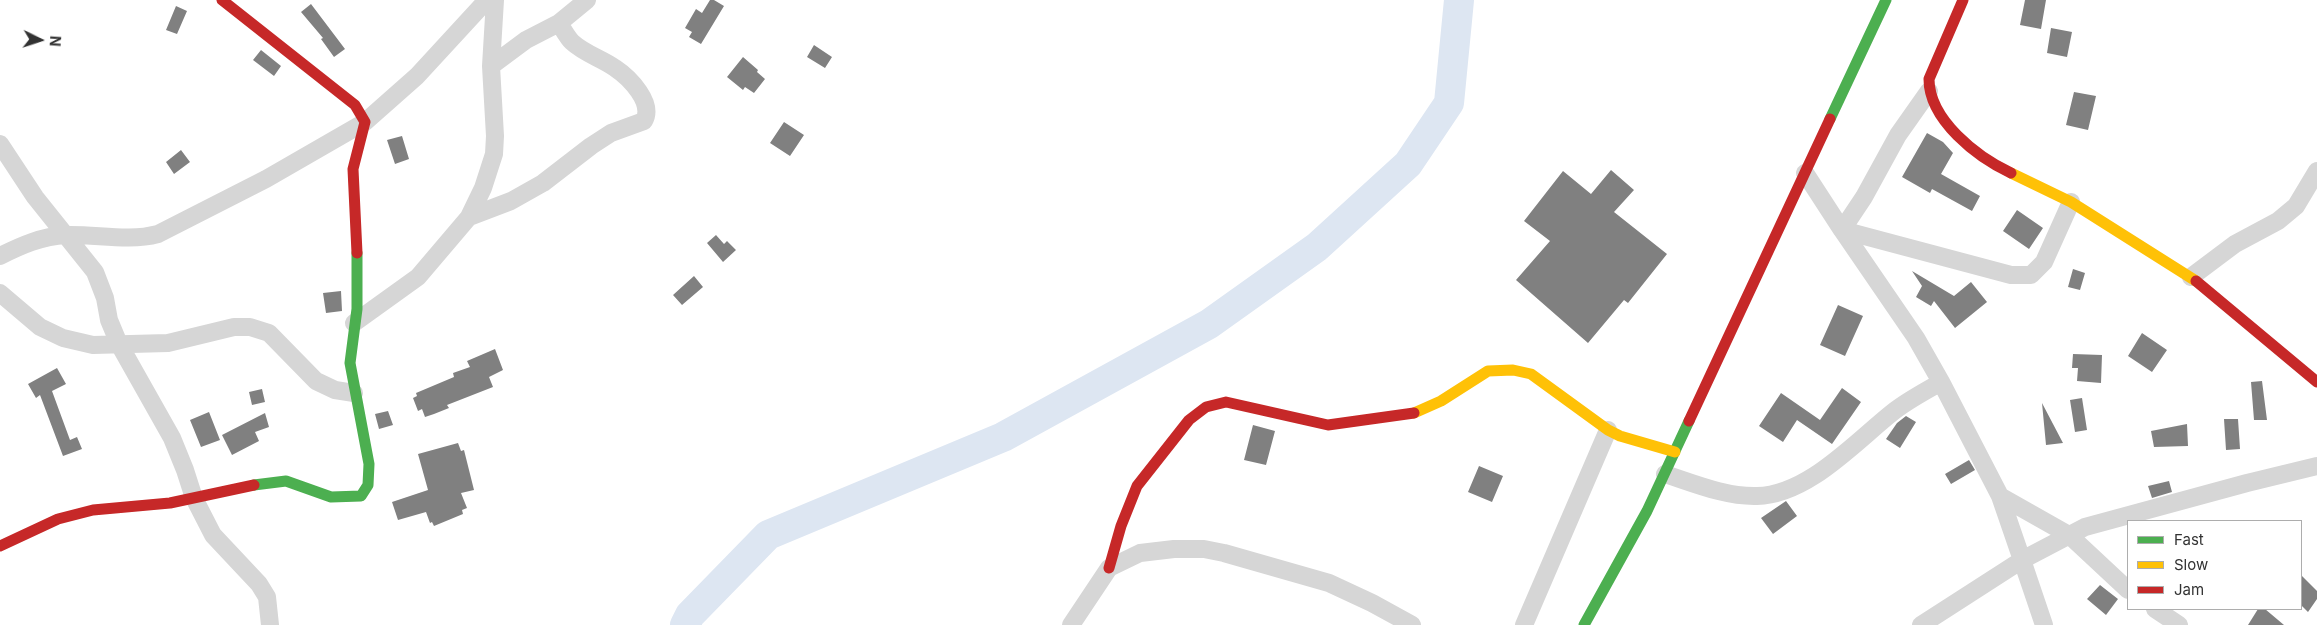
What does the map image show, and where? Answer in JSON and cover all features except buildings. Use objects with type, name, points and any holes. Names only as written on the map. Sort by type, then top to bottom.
[{"type":"street","points":[[0,546],[58,519],[100,509],[170,503],[269,482],[286,481],[331,497],[347,498],[361,496],[368,485],[369,464],[354,393],[350,363],[358,272],[353,169],[365,122],[355,105],[222,0]]},
{"type":"street","points":[[0,256],[25,243],[64,235],[140,238],[158,234],[266,179],[365,122],[417,76],[487,0]]},
{"type":"street","points":[[354,323],[418,276],[469,217],[483,188],[494,154],[495,136],[491,66],[495,0]]},
{"type":"street","points":[[491,66],[526,40],[559,22],[587,0]]},
{"type":"street","points":[[1584,625],[1647,511],[1886,0]]},
{"type":"street","points":[[1963,0],[1929,80],[1929,91],[1951,129],[1969,148],[1992,164],[2072,202],[2191,276],[2317,382]]},
{"type":"street","points":[[469,217],[511,201],[543,183],[591,146],[611,133],[644,121],[648,114],[646,105],[628,80],[615,68],[591,55],[570,40],[559,22]]},
{"type":"street","points":[[1842,230],[1864,197],[1898,135],[1929,91]]},
{"type":"street","points":[[0,144],[35,198],[95,272],[100,282],[109,320],[119,344],[172,438],[194,498],[213,535],[259,584],[267,597],[270,625]]},
{"type":"street","points":[[2191,276],[2235,244],[2278,221],[2296,206],[2317,171]]},
{"type":"street","points":[[1805,172],[1916,338],[1942,382],[2000,496],[2044,625]]},
{"type":"street","points":[[1842,230],[2011,275],[2031,275],[2044,262],[2072,202]]},
{"type":"street","points":[[0,293],[40,327],[63,338],[92,345],[168,343],[234,326],[250,327],[269,332],[316,381],[324,386],[354,393]]},
{"type":"street","points":[[1071,625],[1109,568],[1121,526],[1137,486],[1189,420],[1199,410],[1216,402],[1226,402],[1328,425],[1407,415],[1441,401],[1488,371],[1513,370],[1531,374],[1608,430],[1620,436],[1675,452]]},
{"type":"street","points":[[1664,474],[1717,491],[1756,496],[1782,491],[1808,480],[1895,410],[1942,382]]},
{"type":"street","points":[[1524,625],[1608,430]]},
{"type":"street","points":[[1921,625],[2022,560],[2085,527],[2317,466]]},
{"type":"street","points":[[2000,496],[2069,535],[2127,589]]},
{"type":"street","points":[[1109,568],[1140,553],[1174,548],[1204,549],[1328,583],[1372,603],[1412,625]]},
{"type":"street","points":[[2156,610],[2179,625]]},
{"type":"waterway","points":[[685,625],[690,615],[768,535],[1003,437],[1209,324],[1317,247],[1408,164],[1449,103],[1459,0]]},
{"type":"traffic: fast","points":[[1830,119],[1886,0]]},
{"type":"traffic: fast","points":[[254,485],[286,481],[331,497],[361,496],[368,485],[369,464],[350,363],[357,309],[357,253]]},
{"type":"traffic: fast","points":[[1584,625],[1647,511],[1689,421]]},
{"type":"traffic: slow","points":[[2011,173],[2071,202],[2196,281]]},
{"type":"traffic: slow","points":[[1414,413],[1441,401],[1488,371],[1513,370],[1531,374],[1608,430],[1620,436],[1675,452]]},
{"type":"traffic: jam","points":[[222,0],[355,105],[365,122],[353,169],[357,253]]},
{"type":"traffic: jam","points":[[1963,0],[1929,79],[1931,94],[1937,109],[1957,135],[1984,157],[2011,173]]},
{"type":"traffic: jam","points":[[1689,421],[1830,119]]},
{"type":"traffic: jam","points":[[2196,281],[2317,382]]},
{"type":"traffic: jam","points":[[1109,568],[1121,526],[1137,486],[1189,420],[1206,407],[1226,402],[1328,425],[1414,413]]},
{"type":"traffic: jam","points":[[0,546],[58,519],[93,510],[170,503],[254,485]]}]
